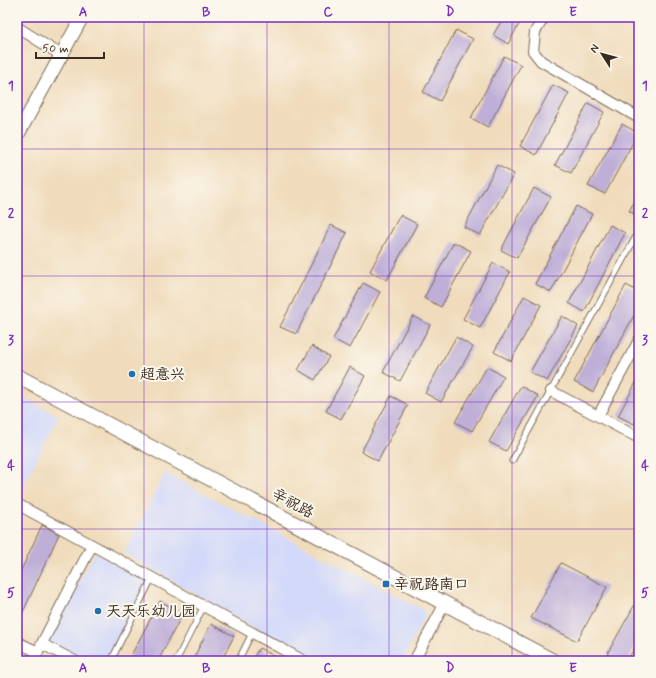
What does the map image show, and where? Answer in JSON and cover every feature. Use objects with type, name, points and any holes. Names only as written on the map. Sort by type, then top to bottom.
[{"type":"main road","name":"辛祝路","points":[[17,376],[554,661]]},
{"type":"street","points":[[17,136],[82,17]]},
{"type":"street","points":[[544,17],[535,32],[533,51],[541,61],[639,118]]},
{"type":"street","points":[[17,27],[61,55]]},
{"type":"street","points":[[598,416],[639,340]]},
{"type":"street","points":[[551,391],[639,438]]},
{"type":"street","points":[[17,504],[301,660]]},
{"type":"street","points":[[33,661],[92,545]]},
{"type":"street","points":[[414,661],[445,603]]},
{"type":"street","points":[[17,642],[40,648],[75,661]]},
{"type":"lane","points":[[512,461],[639,231]]},
{"type":"lane","points":[[111,661],[152,578]]},
{"type":"lane","points":[[176,661],[204,606]]},
{"type":"lane","points":[[238,661],[252,633]]},
{"type":"shaded area","points":[[17,394],[59,416],[19,494],[17,493]]},
{"type":"shaded area","points":[[165,473],[427,612],[402,661],[313,661],[124,553]]},
{"type":"shaded area","name":"天天乐幼儿园","points":[[95,552],[147,581],[107,661],[86,661],[47,641]]},
{"type":"building","points":[[504,17],[523,17],[508,44],[493,35]]},
{"type":"building","points":[[456,30],[473,39],[440,101],[423,92]]},
{"type":"building","points":[[504,56],[521,65],[488,127],[471,118]]},
{"type":"building","points":[[553,85],[569,93],[536,155],[520,146]]},
{"type":"building","points":[[588,103],[604,112],[571,173],[555,165]]},
{"type":"building","points":[[622,124],[638,133],[605,194],[588,186]]},
{"type":"building","points":[[497,165],[514,174],[480,235],[464,227]]},
{"type":"building","points":[[534,188],[551,197],[517,258],[501,250]]},
{"type":"building","points":[[639,193],[639,216],[629,211]]},
{"type":"building","points":[[576,206],[592,214],[551,292],[535,284]]},
{"type":"building","points":[[400,215],[417,224],[387,280],[370,271]]},
{"type":"building","points":[[331,225],[347,233],[296,334],[280,327]]},
{"type":"building","points":[[610,225],[625,233],[584,312],[569,303]]},
{"type":"building","points":[[454,242],[471,251],[441,307],[424,298]]},
{"type":"building","points":[[493,263],[510,272],[480,328],[463,319]]},
{"type":"building","points":[[363,283],[380,292],[350,348],[333,339]]},
{"type":"building","points":[[626,285],[639,292],[639,306],[593,392],[574,382]]},
{"type":"building","points":[[524,296],[541,305],[511,361],[494,352]]},
{"type":"building","points":[[413,316],[430,325],[400,381],[383,372]]},
{"type":"building","points":[[562,316],[578,326],[547,381],[530,372]]},
{"type":"building","points":[[456,337],[473,347],[441,402],[425,393]]},
{"type":"building","points":[[312,346],[329,357],[315,380],[298,370]]},
{"type":"building","points":[[350,367],[365,376],[341,419],[326,411]]},
{"type":"building","points":[[487,367],[504,376],[472,431],[455,422]]},
{"type":"building","points":[[639,377],[639,415],[634,424],[618,416]]},
{"type":"building","points":[[521,386],[538,396],[506,451],[489,442]]},
{"type":"building","points":[[391,396],[408,405],[378,461],[361,452]]},
{"type":"building","points":[[42,525],[59,534],[17,625],[17,579]]},
{"type":"building","points":[[561,563],[607,587],[577,641],[531,618]]},
{"type":"building","points":[[639,597],[639,640],[627,661],[621,661],[607,654]]},
{"type":"building","points":[[160,601],[183,613],[158,661],[128,661]]},
{"type":"building","points":[[211,624],[234,636],[221,661],[192,661]]},
{"type":"building","points":[[259,648],[284,661],[252,661]]},
{"type":"place","name":"超意兴","points":[[132,374]]},
{"type":"place","name":"辛祝路南口","points":[[386,584]]},
{"type":"place","name":"天天乐幼儿园","points":[[98,611]]}]
